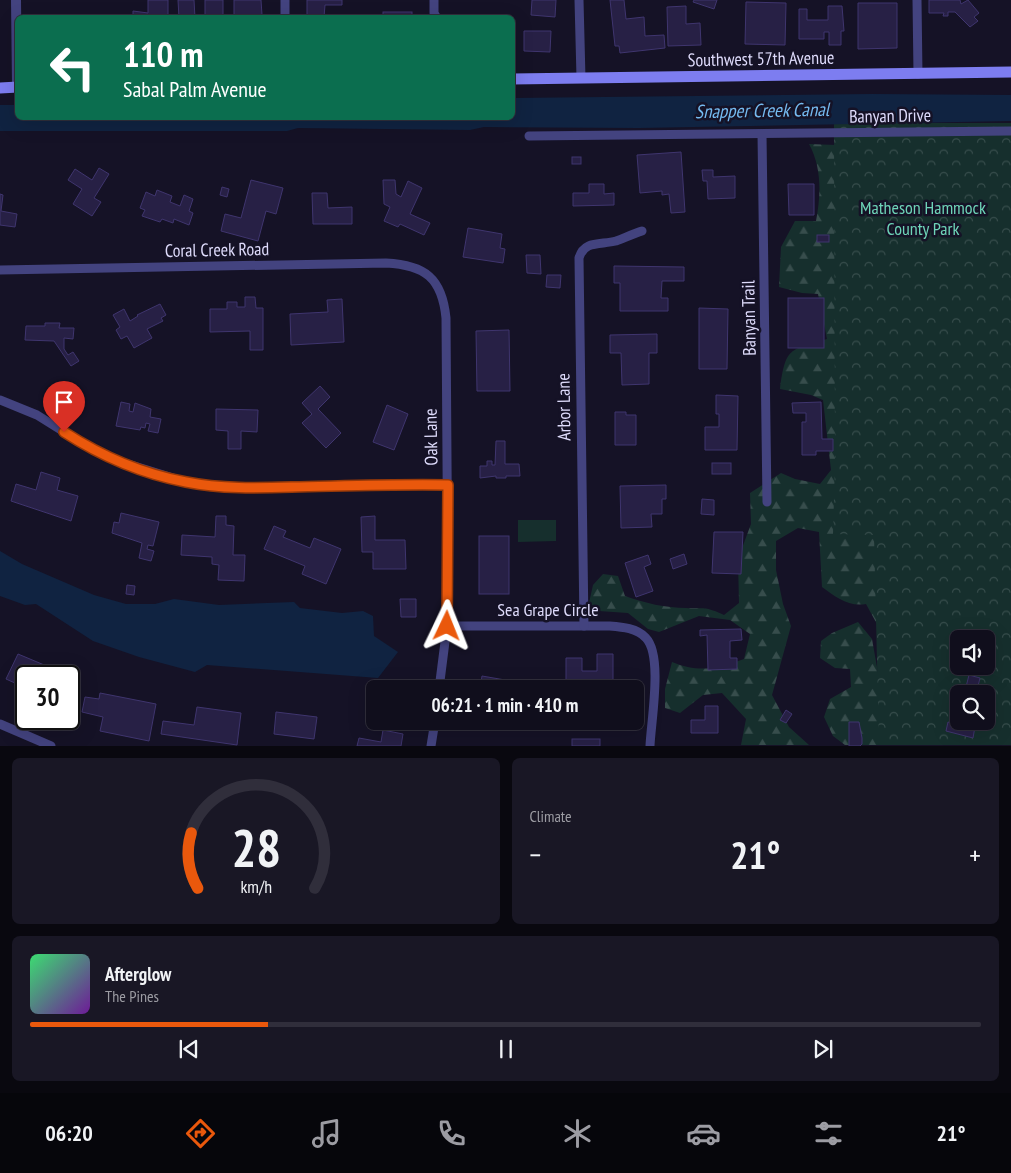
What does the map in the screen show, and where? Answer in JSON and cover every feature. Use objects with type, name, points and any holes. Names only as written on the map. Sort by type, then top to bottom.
[{"type":"main road","name":"Southwest 57th Avenue","points":[[515,79],[1011,72]]},
{"type":"main road","points":[[0,88],[15,87]]},
{"type":"street","points":[[16,0],[16,15]]},
{"type":"street","points":[[285,0],[285,15]]},
{"type":"street","points":[[434,0],[434,15]]},
{"type":"street","points":[[580,0],[581,78]]},
{"type":"street","points":[[917,0],[918,74]]},
{"type":"street","name":"Banyan Drive","points":[[528,136],[1011,130]]},
{"type":"street","name":"Banyan Trail","points":[[762,134],[767,502]]},
{"type":"street","name":"Arbor Lane","points":[[584,626],[579,258],[583,250],[589,245],[615,241],[642,231]]},
{"type":"street","name":"Coral Creek Road","points":[[0,270],[386,263],[405,265],[432,277]]},
{"type":"street","name":"Oak Lane","points":[[432,277],[440,289],[446,318],[447,626],[440,680]]},
{"type":"street","points":[[0,400],[37,414],[87,446],[115,460],[189,483],[243,488],[448,485]]},
{"type":"street","name":"Sea Grape Circle","points":[[447,626],[584,626],[636,630],[646,637],[651,646],[655,664],[650,746]]},
{"type":"street","points":[[0,724],[51,746]]},
{"type":"street","points":[[431,746],[434,730]]},
{"type":"green space","name":"Matheson Hammock County Park","points":[[834,123],[1011,123],[1011,745],[879,745],[874,535],[833,534],[835,462]]},
{"type":"green space","points":[[809,144],[863,146],[957,630],[950,630],[950,675],[952,675],[894,745],[845,745],[833,736],[824,717],[830,699],[851,687],[850,669],[835,668],[820,658],[821,641],[832,633],[858,622],[872,639],[881,690],[883,635],[866,604],[848,603],[837,598],[822,587],[819,532],[798,528],[776,541],[776,570],[783,604],[791,626],[772,695],[789,727],[809,745],[741,745],[746,719],[722,693],[703,695],[680,713],[665,708],[665,689],[672,662],[699,669],[717,667],[744,659],[750,634],[730,620],[699,616],[659,632],[648,629],[628,613],[599,611],[589,603],[593,585],[603,574],[618,576],[625,596],[632,599],[678,608],[708,609],[724,615],[739,603],[738,559],[751,524],[750,493],[781,473],[795,479],[820,484],[831,470],[823,400],[811,395],[780,389],[787,357],[797,349],[827,339],[818,294],[802,293],[779,287],[781,247],[795,221],[816,221],[819,182],[813,153]]},
{"type":"green space","points":[[518,520],[556,520],[556,541],[518,542]]},
{"type":"water","name":"Snapper Creek Canal","points":[[872,94],[1011,95],[1011,121],[639,128],[484,127],[470,130],[298,128],[287,131],[0,131],[0,105],[15,105],[15,120],[515,120],[515,98]]},
{"type":"water","points":[[0,551],[22,564],[94,595],[126,604],[155,604],[174,599],[219,605],[294,602],[300,608],[342,613],[363,611],[373,616],[374,636],[398,652],[378,678],[207,665],[195,672],[139,657],[93,641],[36,604],[25,605],[0,596]]},
{"type":"building","points":[[148,0],[168,0],[168,15],[133,15],[133,11],[148,13]]},
{"type":"building","points":[[178,0],[194,0],[195,15],[179,15]]},
{"type":"building","points":[[205,0],[223,0],[223,15],[205,15]]},
{"type":"building","points":[[234,0],[261,0],[262,15],[234,15]]},
{"type":"building","points":[[307,0],[342,0],[342,5],[325,5],[324,15],[307,15]]},
{"type":"building","points":[[532,0],[556,0],[555,17],[531,15]]},
{"type":"building","points":[[610,0],[624,0],[626,19],[644,17],[645,36],[664,35],[665,48],[620,53],[619,46],[615,46]]},
{"type":"building","points":[[694,0],[717,0],[714,9],[693,2]]},
{"type":"building","points":[[929,0],[960,0],[961,4],[968,0],[979,13],[974,17],[978,21],[970,27],[955,12],[948,12],[948,16],[943,16],[944,13],[929,13]]},
{"type":"building","points":[[746,2],[786,3],[785,45],[745,44]]},
{"type":"building","points":[[858,3],[897,3],[897,48],[858,49]]},
{"type":"building","points":[[686,6],[686,24],[700,23],[701,45],[668,46],[667,7]]},
{"type":"building","points":[[828,6],[842,6],[844,31],[841,31],[841,45],[829,45],[829,32],[824,32],[824,39],[799,39],[799,9],[807,9],[807,20],[828,20]]},
{"type":"building","points":[[383,12],[412,12],[412,15],[383,15]]},
{"type":"building","points":[[524,31],[551,31],[550,52],[524,51]]},
{"type":"building","points":[[681,152],[685,212],[671,213],[669,194],[662,195],[662,191],[640,193],[637,155]]},
{"type":"building","points":[[572,157],[581,157],[581,164],[572,164]]},
{"type":"building","points":[[99,168],[109,174],[94,198],[101,202],[92,216],[73,204],[82,189],[68,180],[75,169],[92,180]]},
{"type":"building","points":[[702,170],[713,170],[713,177],[735,176],[735,198],[708,199],[707,181],[703,181]]},
{"type":"building","points":[[251,180],[283,188],[276,214],[266,211],[258,241],[221,231],[225,214],[241,218]]},
{"type":"building","points":[[383,180],[395,180],[396,194],[401,197],[408,181],[422,188],[410,214],[430,223],[424,235],[400,224],[398,227],[384,221],[390,207],[384,204]]},
{"type":"building","points":[[589,184],[604,184],[604,194],[614,193],[614,205],[573,206],[573,193],[589,193]]},
{"type":"building","points":[[788,184],[814,184],[814,215],[789,215]]},
{"type":"building","points":[[222,187],[229,189],[227,197],[220,195]]},
{"type":"building","points":[[157,190],[172,196],[170,202],[180,206],[184,195],[193,199],[189,211],[193,213],[189,225],[174,219],[173,223],[162,219],[160,222],[142,216],[145,210],[140,208],[146,192],[155,196]]},
{"type":"building","points":[[312,193],[327,193],[328,208],[352,207],[352,224],[313,224]]},
{"type":"building","points":[[0,194],[3,195],[1,211],[17,214],[15,227],[0,225]]},
{"type":"building","points":[[468,228],[502,234],[500,248],[505,249],[503,263],[463,257]]},
{"type":"building","points":[[817,235],[829,235],[829,242],[817,242]]},
{"type":"building","points":[[526,255],[540,255],[541,274],[527,273]]},
{"type":"building","points":[[614,266],[684,267],[684,281],[662,281],[661,298],[668,298],[668,311],[620,311],[620,283],[614,283]]},
{"type":"building","points":[[547,275],[561,275],[560,288],[546,287]]},
{"type":"building","points":[[245,297],[255,297],[256,308],[263,308],[263,350],[250,350],[250,331],[210,332],[210,309],[227,309],[227,302],[237,302],[237,307],[245,307]]},
{"type":"building","points":[[788,298],[824,298],[824,348],[788,348]]},
{"type":"building","points":[[342,299],[344,342],[291,345],[290,314],[328,312],[327,300]]},
{"type":"building","points":[[160,304],[166,315],[161,318],[163,321],[147,329],[152,338],[134,348],[127,336],[121,339],[116,330],[120,327],[113,315],[124,309],[130,321],[137,315]]},
{"type":"building","points":[[699,308],[728,309],[727,369],[699,369]]},
{"type":"building","points":[[45,323],[60,323],[59,328],[74,328],[73,339],[64,338],[64,349],[68,355],[73,352],[79,361],[71,366],[54,341],[25,340],[26,326],[45,326]]},
{"type":"building","points":[[509,330],[510,391],[477,391],[476,331]]},
{"type":"building","points":[[657,334],[657,353],[649,353],[649,384],[622,385],[621,353],[610,353],[610,335]]},
{"type":"building","points":[[320,386],[330,397],[318,409],[341,433],[326,448],[302,423],[312,414],[302,403]]},
{"type":"building","points":[[716,395],[738,396],[737,450],[705,450],[705,427],[719,427],[719,414],[716,414]]},
{"type":"building","points":[[121,402],[130,404],[129,411],[133,412],[135,403],[151,409],[150,417],[161,419],[158,433],[148,431],[150,424],[146,423],[145,428],[141,427],[140,430],[116,426]]},
{"type":"building","points":[[821,402],[822,439],[833,439],[833,451],[816,451],[816,455],[802,455],[802,422],[806,422],[806,413],[793,413],[792,403]]},
{"type":"building","points":[[387,405],[408,414],[394,450],[373,442]]},
{"type":"building","points":[[216,409],[258,410],[257,432],[241,431],[241,449],[228,449],[228,431],[216,430]]},
{"type":"building","points":[[615,412],[626,412],[626,415],[636,415],[636,445],[615,445]]},
{"type":"building","points":[[496,441],[505,441],[505,464],[519,464],[520,476],[480,478],[480,466],[487,466],[487,461],[492,461],[492,465],[495,465]]},
{"type":"building","points":[[712,463],[731,463],[731,474],[712,474]]},
{"type":"building","points":[[41,472],[60,478],[57,490],[78,496],[71,521],[11,501],[16,484],[36,490]]},
{"type":"building","points":[[666,485],[666,499],[662,499],[662,514],[651,514],[652,527],[621,528],[620,486]]},
{"type":"building","points":[[702,499],[714,500],[714,515],[701,514]]},
{"type":"building","points":[[121,513],[159,522],[153,546],[148,545],[147,549],[154,551],[151,561],[139,558],[142,543],[112,533],[114,522],[119,523]]},
{"type":"building","points":[[216,516],[226,516],[226,525],[234,526],[233,555],[245,555],[244,581],[218,580],[219,565],[212,564],[212,557],[181,555],[182,535],[215,537]]},
{"type":"building","points":[[375,516],[375,540],[405,540],[406,569],[373,569],[373,552],[362,552],[361,517]]},
{"type":"building","points":[[274,526],[286,531],[283,537],[310,548],[314,538],[341,549],[326,584],[302,574],[305,566],[264,549]]},
{"type":"building","points":[[714,532],[743,532],[741,574],[712,573]]},
{"type":"building","points":[[479,536],[509,536],[509,594],[479,594]]},
{"type":"building","points":[[684,554],[687,564],[673,569],[670,559]]},
{"type":"building","points":[[648,555],[651,564],[644,567],[653,591],[636,597],[625,563]]},
{"type":"building","points":[[127,585],[135,586],[134,595],[126,594]]},
{"type":"building","points":[[400,599],[416,599],[416,617],[401,617]]},
{"type":"building","points":[[741,629],[742,640],[730,641],[730,658],[737,658],[737,669],[708,670],[707,635],[700,636],[700,630]]},
{"type":"building","points":[[18,654],[44,665],[15,665],[15,683],[6,679]]},
{"type":"building","points":[[597,654],[613,654],[613,680],[566,680],[566,658],[582,658],[582,671],[597,671]]},
{"type":"building","points":[[969,675],[980,678],[978,685],[966,685]]},
{"type":"building","points":[[482,676],[505,680],[481,680]]},
{"type":"building","points":[[100,693],[156,704],[149,741],[100,731],[103,717],[82,712],[85,697],[99,699]]},
{"type":"building","points":[[705,706],[718,706],[718,733],[691,733],[691,720],[705,720]]},
{"type":"building","points":[[197,707],[241,713],[237,745],[161,734],[163,721],[194,725]]},
{"type":"building","points":[[786,710],[792,714],[786,723],[780,720]]},
{"type":"building","points":[[276,712],[317,717],[314,739],[274,734]]},
{"type":"building","points":[[849,722],[859,722],[862,738],[860,746],[849,746]]},
{"type":"building","points":[[948,722],[950,723],[950,730],[974,730],[973,738],[946,731]]},
{"type":"building","points":[[383,730],[403,734],[401,746],[357,746],[359,738],[381,742]]},
{"type":"building","points":[[572,739],[600,739],[600,746],[572,746]]},
{"type":"route","points":[[64,432],[124,464],[177,480],[226,488],[448,485],[447,626]]}]
